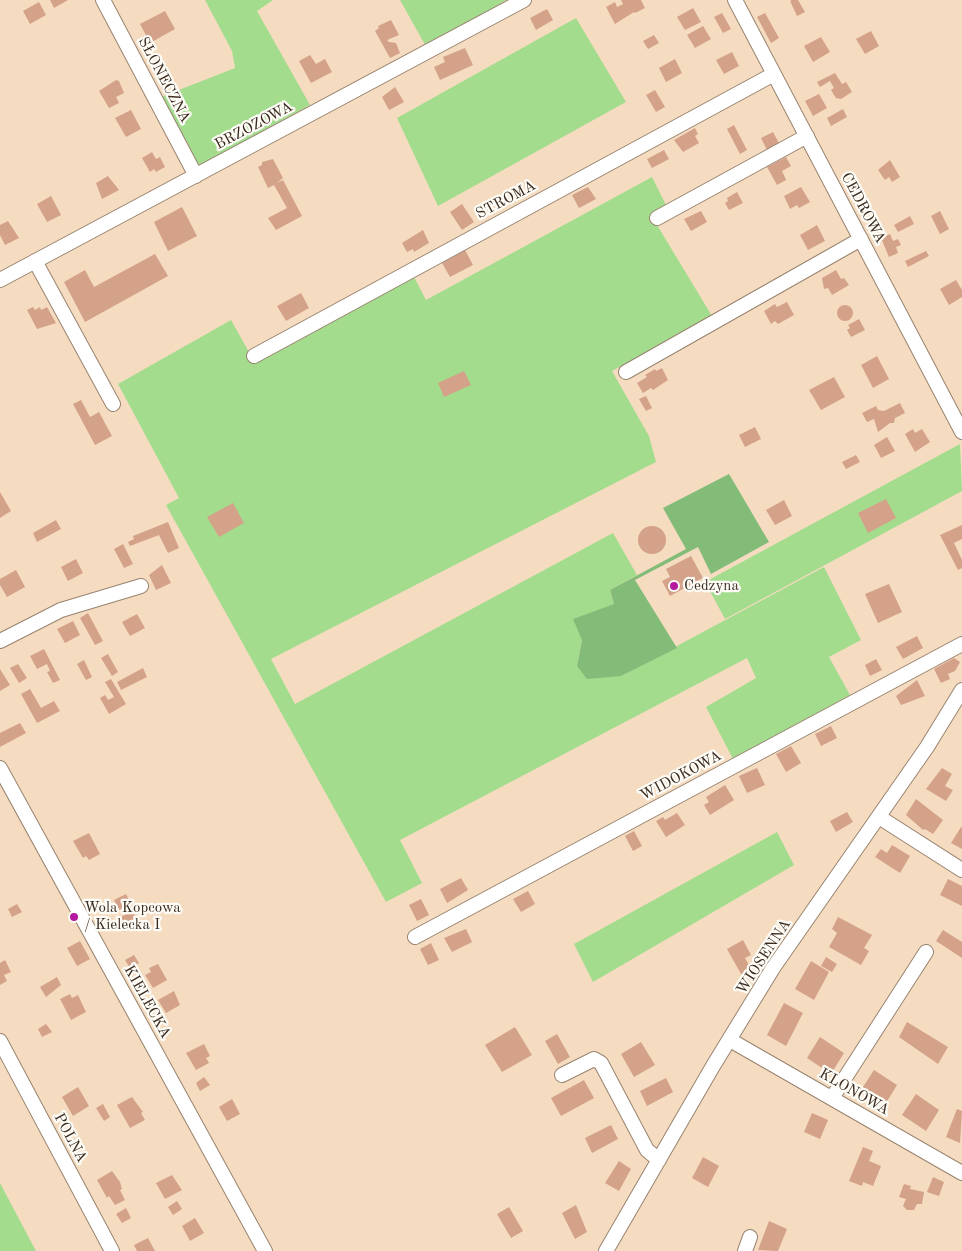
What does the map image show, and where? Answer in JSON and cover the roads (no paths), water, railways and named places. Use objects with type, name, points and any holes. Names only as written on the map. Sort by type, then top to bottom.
[{"type":"street","name":"SŁONECZNA","points":[[103,0],[196,176]]},
{"type":"street","name":"BRZOZOWA","points":[[0,280],[524,0]]},
{"type":"street","name":"CEDROWA","points":[[735,0],[962,432]]},
{"type":"street","name":"STROMA","points":[[254,356],[774,74]]},
{"type":"street","points":[[657,218],[807,136]]},
{"type":"street","points":[[626,372],[861,238]]},
{"type":"street","points":[[35,261],[113,404]]},
{"type":"street","points":[[0,641],[61,610],[141,586]]},
{"type":"street","name":"WIDOKOWA","points":[[415,937],[962,644]]},
{"type":"street","name":"WIOSENNA","points":[[606,1251],[773,968],[927,747],[962,690]]},
{"type":"street","name":"KIELECKA","points":[[0,768],[265,1251]]},
{"type":"street","points":[[879,817],[962,870]]},
{"type":"street","points":[[832,1098],[926,952]]},
{"type":"street","name":"KLONOWA","points":[[730,1040],[962,1173]]},
{"type":"street","name":"POLNA","points":[[0,1041],[112,1251]]},
{"type":"street","points":[[562,1075],[594,1059],[601,1063],[648,1150],[659,1160]]},
{"type":"street","points":[[745,1251],[750,1238]]},
{"type":"place","name":"Cedzyna","points":[[674,586]]},
{"type":"place","name":"Wola Kopcowa / Kielecka I","points":[[74,917]]}]
